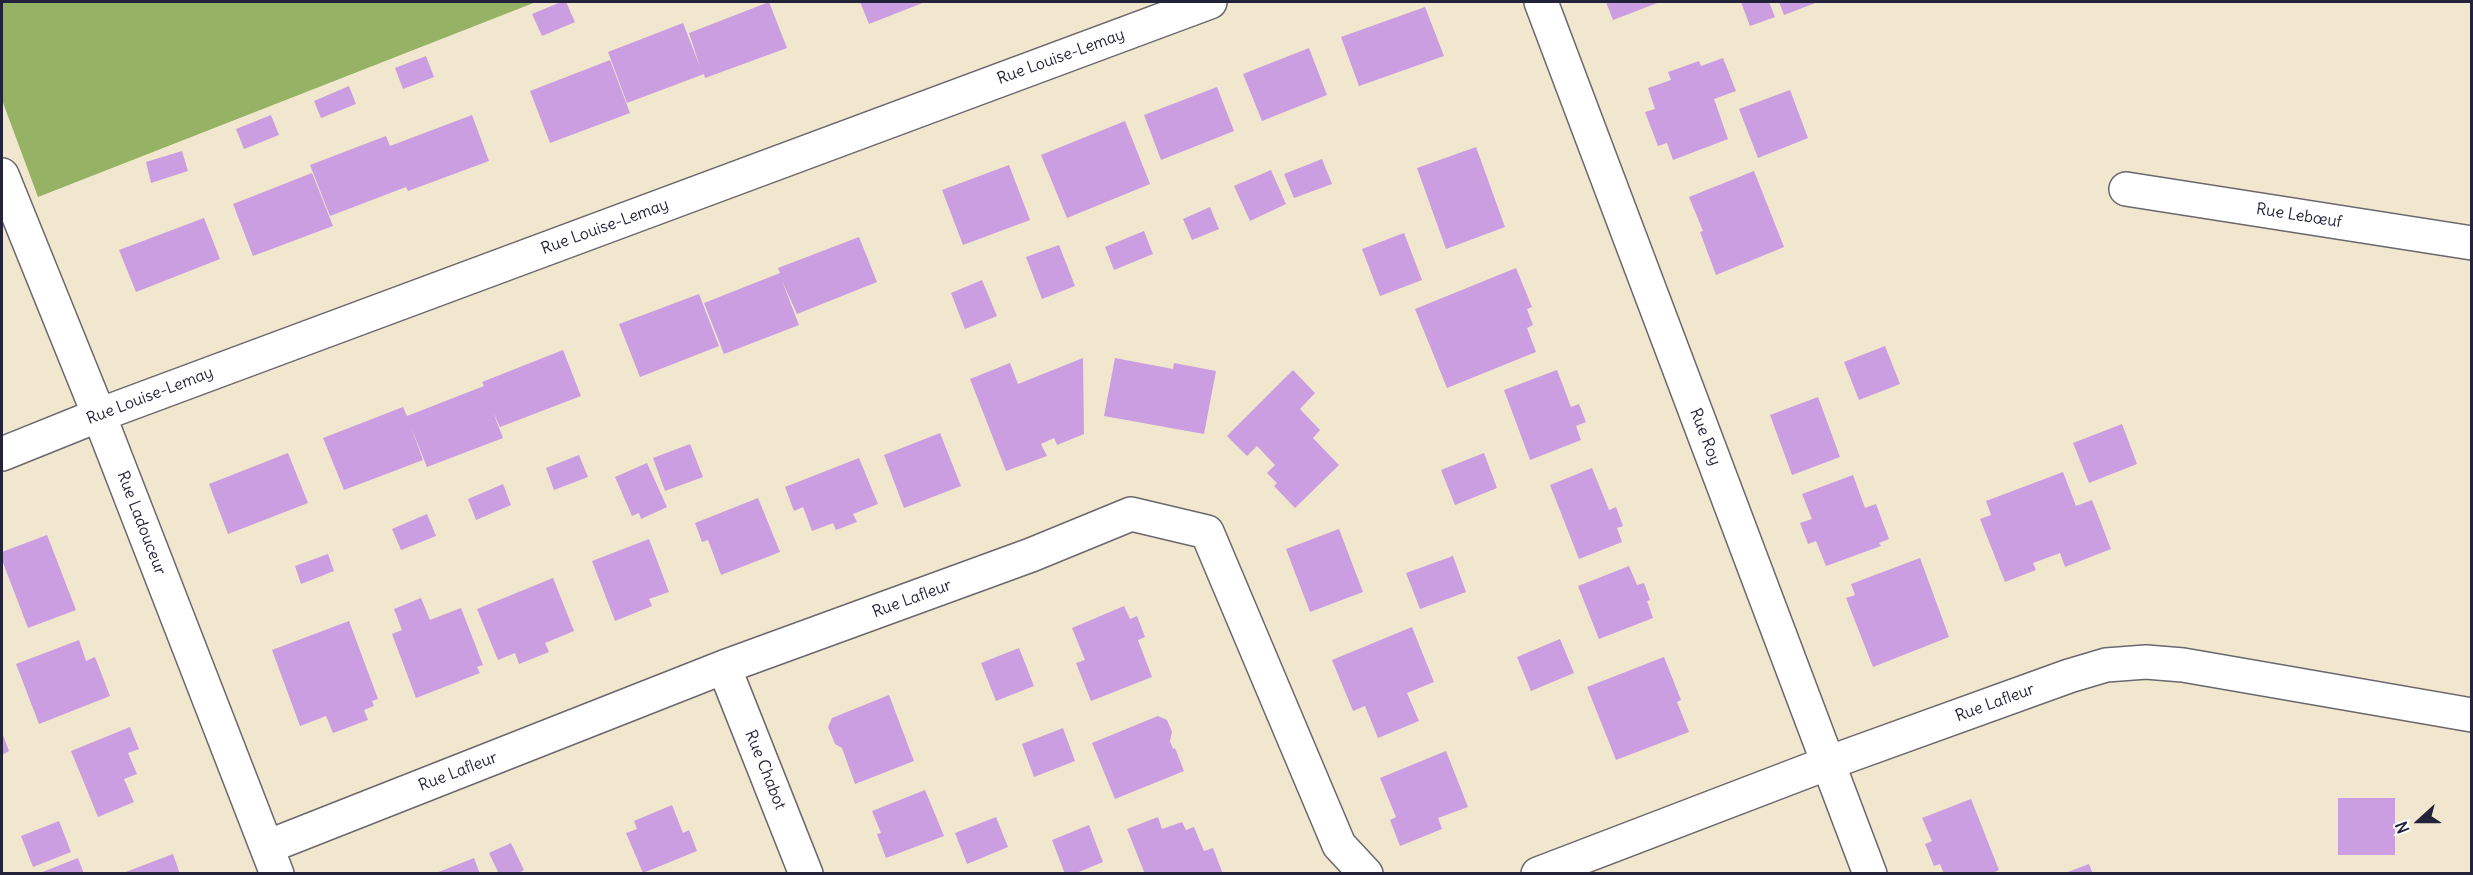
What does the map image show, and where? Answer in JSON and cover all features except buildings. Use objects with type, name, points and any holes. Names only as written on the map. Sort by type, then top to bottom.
[{"type":"street","name":"Rue Louise-Lemay","points":[[2,454],[99,415],[1210,2]]},
{"type":"street","name":"Rue Roy","points":[[1541,2],[1870,873]]},
{"type":"street","name":"Rue Ladouceur","points":[[2,175],[99,415],[272,860]]},
{"type":"street","name":"Rue Lebœuf","points":[[2126,189],[2472,243]]},
{"type":"street","name":"Rue Lafleur","points":[[272,860],[724,667],[1031,555],[1131,514],[1207,532],[1339,845],[1366,873]]},
{"type":"street","name":"Rue Lafleur","points":[[1538,873],[1828,763],[2106,665],[2183,664],[2472,715]]},
{"type":"street","name":"Rue Chabot","points":[[724,667],[806,873]]},
{"type":"green space","points":[[2,2],[536,2],[38,197],[2,100]]}]
